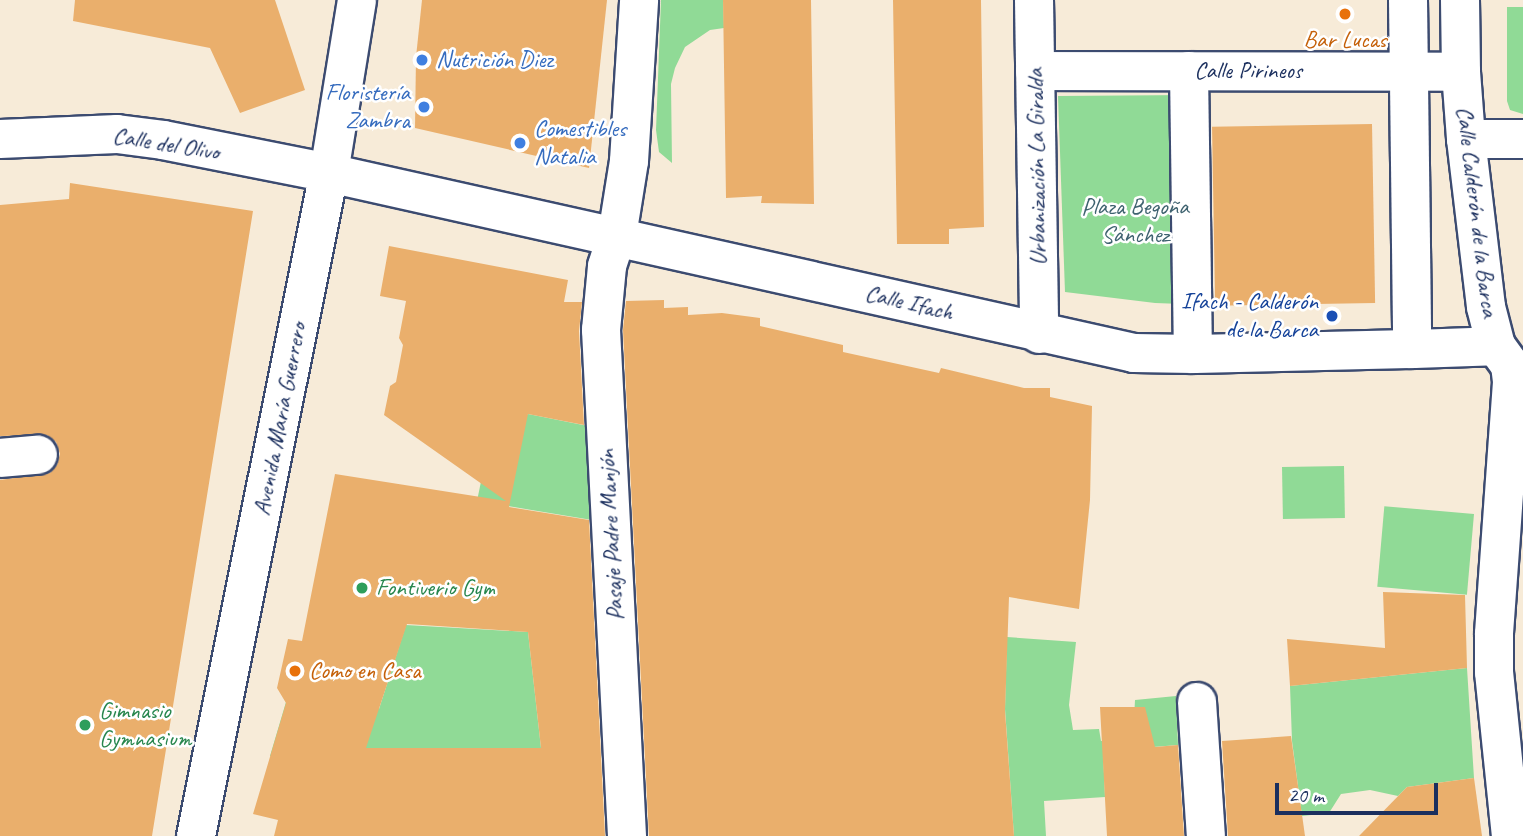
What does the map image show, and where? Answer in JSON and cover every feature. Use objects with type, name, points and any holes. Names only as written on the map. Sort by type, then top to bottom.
[{"type":"street","name":"Avenida María Guerrero","points":[[196,836],[330,173],[357,0]]},
{"type":"street","name":"Pasaje Padre Manjón","points":[[627,836],[601,330],[607,266],[617,236],[629,161],[639,0]]},
{"type":"street","name":"Urbanización La Giralda","points":[[1034,0],[1040,334]]},
{"type":"street","points":[[1408,0],[1412,349]]},
{"type":"street","name":"Calle Calderón de la Barca","points":[[1460,0],[1461,72],[1466,139],[1486,307],[1496,346],[1510,365],[1512,382],[1512,532],[1494,672],[1511,836]]},
{"type":"street","name":"Calle Pirineos","points":[[1035,71],[1461,72]]},
{"type":"street","points":[[1189,71],[1193,355]]},
{"type":"street","name":"Calle del Olivo","points":[[0,139],[117,134],[330,173]]},
{"type":"street","points":[[1466,139],[1523,139]]},
{"type":"street","name":"Calle Ifach","points":[[330,173],[1134,353],[1193,355],[1496,346]]},
{"type":"street","points":[[0,458],[38,455]]},
{"type":"street","points":[[1197,702],[1206,836]]},
{"type":"green space","points":[[661,0],[723,0],[724,28],[710,30],[685,47],[675,68],[671,84],[672,163],[659,152],[656,130]]},
{"type":"green space","points":[[1507,7],[1523,7],[1523,114],[1510,110],[1507,101]]},
{"type":"green space","name":"Plaza Begoña Sánchez","points":[[1189,95],[1209,305],[1155,303],[1065,292],[1058,96]]},
{"type":"green space","points":[[528,414],[588,426],[592,520],[477,501],[484,467]]},
{"type":"green space","points":[[1344,466],[1345,518],[1283,519],[1282,467]]},
{"type":"green space","points":[[1384,506],[1474,514],[1467,595],[1377,587]]},
{"type":"green space","points":[[406,625],[528,632],[541,748],[361,748],[324,769],[270,756],[286,702],[366,704],[379,709]]},
{"type":"green space","points":[[1007,637],[1076,642],[1069,705],[1073,730],[1099,729],[1101,741],[1133,738],[1135,700],[1176,696],[1178,745],[1103,751],[1105,797],[1044,801],[1046,836],[1014,836],[1005,709]]},
{"type":"green space","points":[[1467,668],[1474,778],[1407,787],[1398,796],[1370,790],[1341,794],[1329,813],[1302,816],[1292,741],[1290,686]]},
{"type":"building","points":[[75,0],[275,0],[305,90],[240,113],[210,48],[73,21]]},
{"type":"building","points":[[422,0],[607,0],[589,168],[415,128],[416,57]]},
{"type":"building","points":[[723,0],[811,0],[814,204],[761,203],[762,196],[726,198]]},
{"type":"building","points":[[893,0],[981,0],[984,227],[949,229],[949,244],[897,244]]},
{"type":"building","points":[[1372,124],[1375,303],[1215,306],[1212,127]]},
{"type":"building","points":[[70,183],[253,211],[152,836],[0,836],[0,480],[50,473],[57,465],[60,454],[56,442],[47,435],[0,436],[0,205],[69,199]]},
{"type":"building","points":[[389,246],[568,280],[564,302],[582,302],[579,331],[584,425],[528,414],[509,507],[589,520],[605,836],[274,836],[278,820],[253,814],[286,703],[277,688],[288,639],[302,641],[335,474],[506,501],[384,415],[390,386],[396,382],[403,345],[399,338],[406,301],[380,296]],"holes":[[[407,624],[528,632],[541,748],[366,748]]]},
{"type":"building","points":[[664,300],[664,308],[688,307],[688,315],[722,313],[760,318],[760,326],[843,345],[843,352],[939,373],[941,368],[1024,388],[1050,388],[1050,397],[1092,406],[1090,500],[1079,609],[1009,597],[1005,711],[1014,836],[649,836],[623,330],[626,301]]},
{"type":"building","points":[[1383,592],[1465,595],[1467,668],[1290,686],[1287,639],[1385,648]]},
{"type":"building","points":[[1100,707],[1145,707],[1155,747],[1178,745],[1184,836],[1107,836]]},
{"type":"building","points":[[1291,736],[1305,836],[1228,836],[1222,741]]},
{"type":"building","points":[[1474,778],[1482,836],[1359,836],[1407,787]]},
{"type":"place","name":"Bar Lucas","points":[[1345,14]]},
{"type":"place","name":"Nutrición Diez","points":[[422,60]]},
{"type":"place","name":"Floristería Zambra","points":[[424,107]]},
{"type":"place","name":"Comestibles Natalia","points":[[520,143]]},
{"type":"place","name":"Ifach - Calderón de la Barca","points":[[1332,316]]},
{"type":"place","name":"Fontiverio Gym","points":[[362,588]]},
{"type":"place","name":"Como en Casa","points":[[295,671]]},
{"type":"place","name":"Gimnasio Gymnasium","points":[[85,725]]}]
